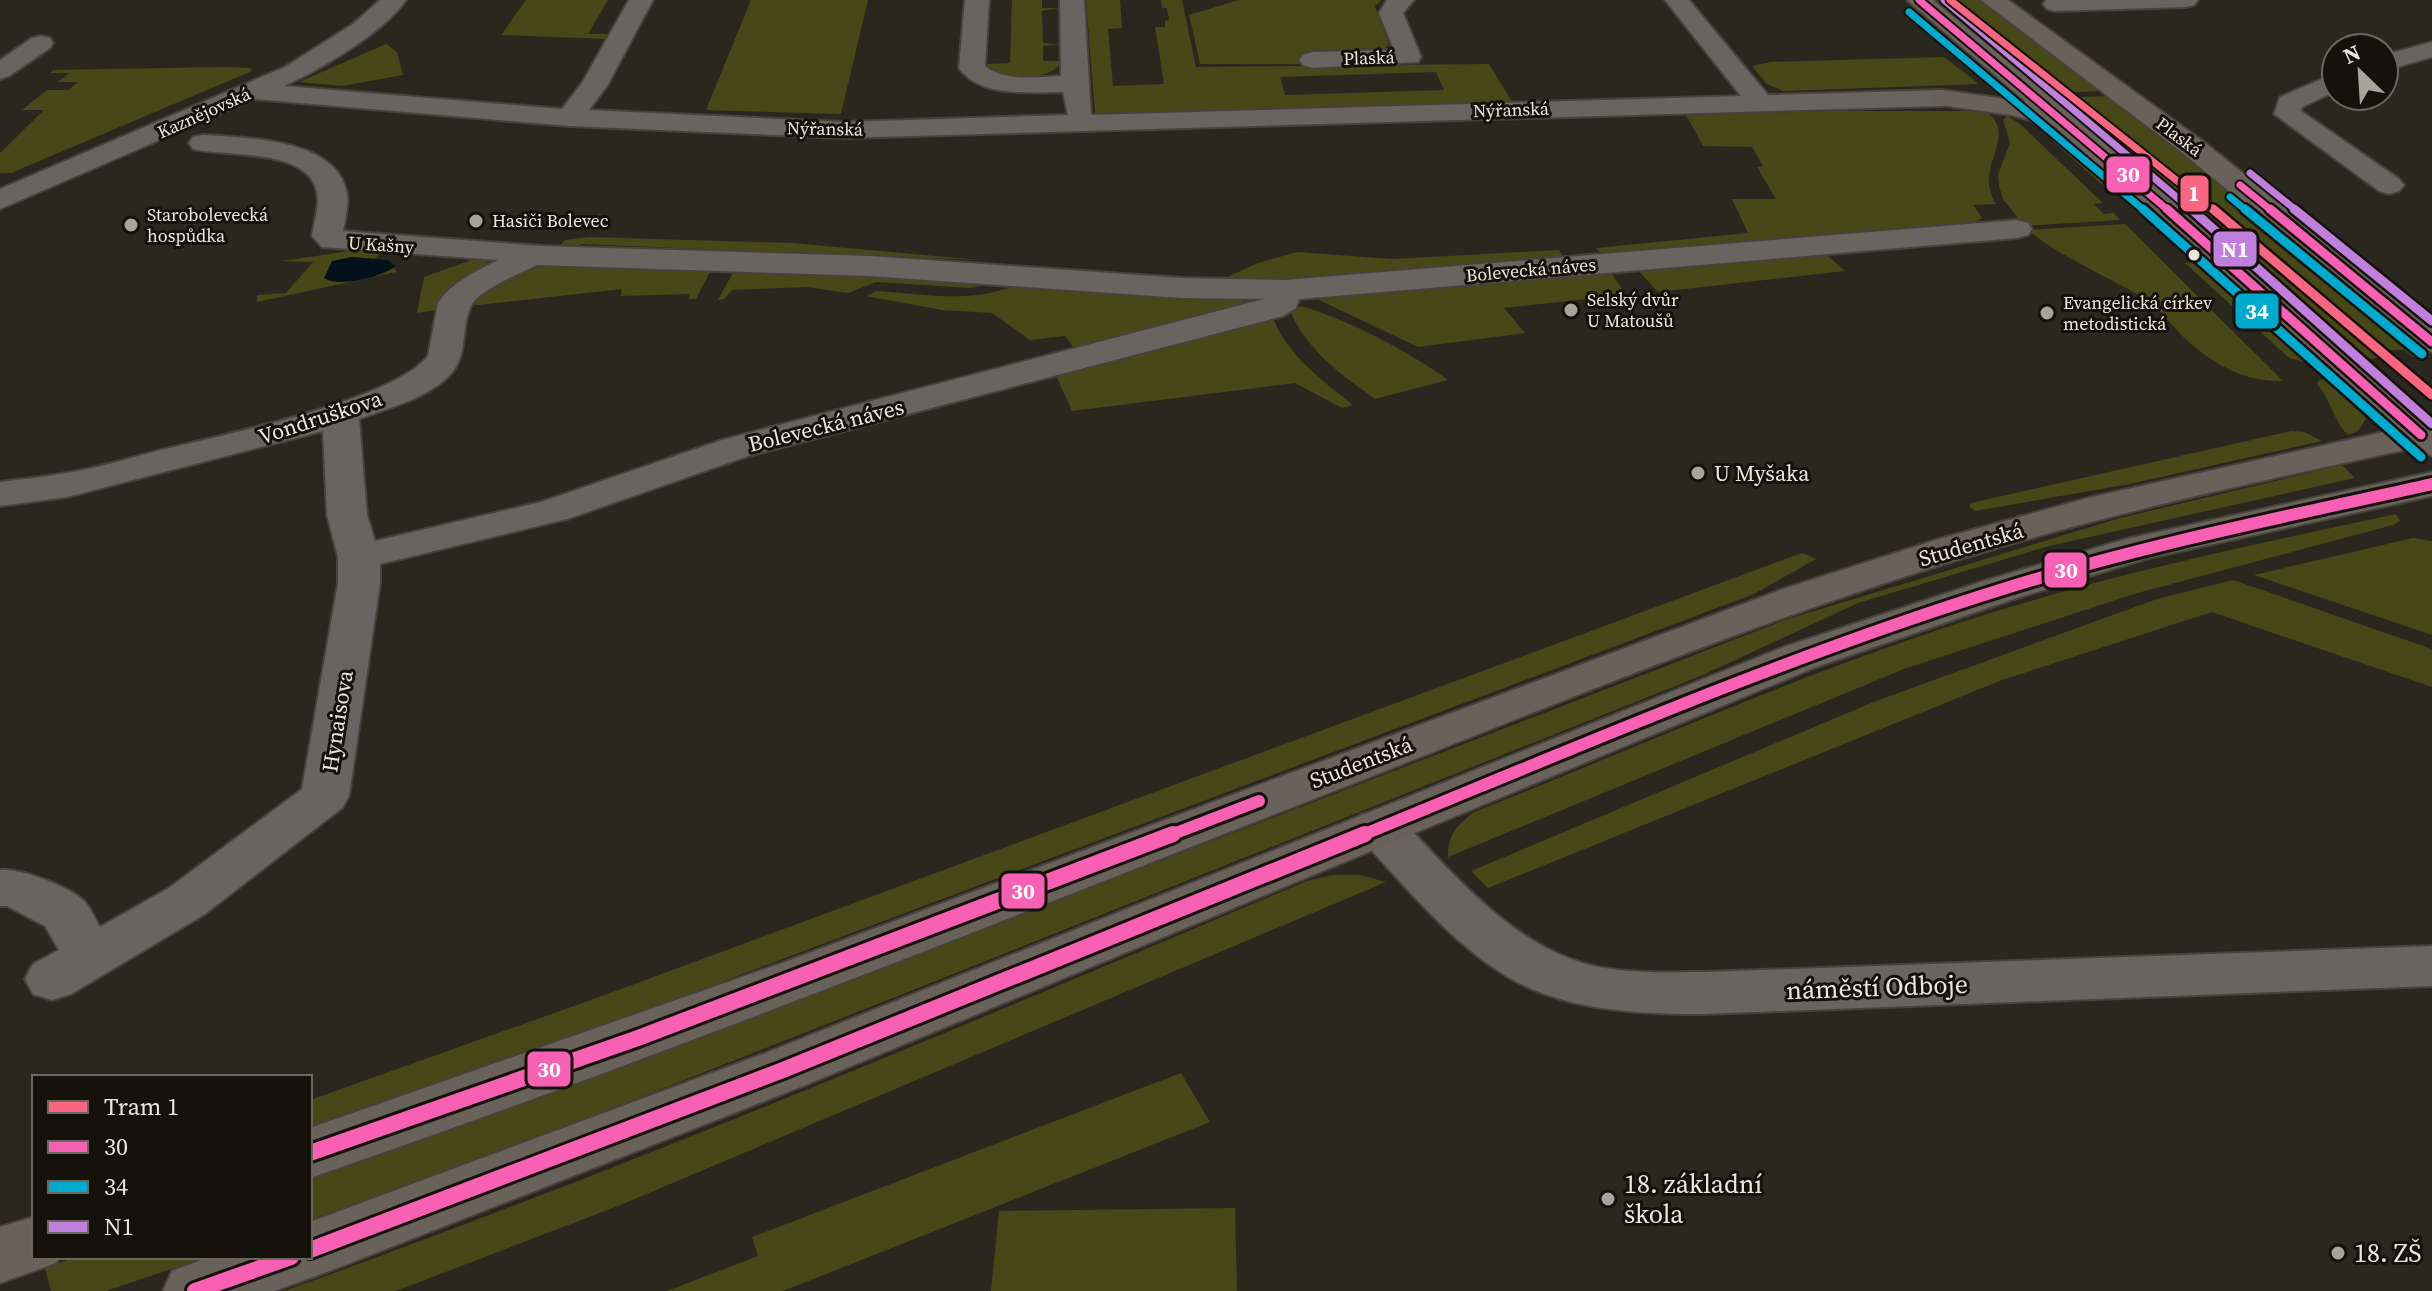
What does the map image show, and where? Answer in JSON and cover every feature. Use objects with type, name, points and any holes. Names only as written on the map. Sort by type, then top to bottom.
[{"type":"main road","points":[[312,1249],[681,1110],[1800,657],[1987,594],[2140,548],[2429,449],[2076,130],[1919,0]]},
{"type":"main road","name":"Plaská","points":[[1993,0],[2194,148],[2432,342]]},
{"type":"main road","points":[[1942,98],[1992,89],[2010,74]]},
{"type":"main road","points":[[1942,98],[2025,109],[2049,116],[2076,130]]},
{"type":"main road","name":"Studentská","points":[[312,1152],[791,982],[1588,675],[1801,597],[1953,548],[2106,505],[2429,449]]},
{"type":"main road","points":[[0,1255],[32,1245]]},
{"type":"main road","points":[[195,1291],[285,1259]]},
{"type":"street","name":"Kaznějovská","points":[[0,200],[254,91],[330,50],[394,0]]},
{"type":"street","points":[[569,118],[590,93],[641,0]]},
{"type":"street","points":[[977,0],[972,68],[976,73],[1007,81],[1073,84]]},
{"type":"street","points":[[1072,0],[1076,66],[1073,84],[1081,122]]},
{"type":"street","name":"Plaská","points":[[1312,60],[1409,57],[1391,13],[1397,2],[1402,0]]},
{"type":"street","points":[[1677,0],[1760,102]]},
{"type":"street","points":[[2055,4],[2186,0]]},
{"type":"street","points":[[0,71],[41,43]]},
{"type":"street","points":[[2400,58],[2432,49]]},
{"type":"street","points":[[2320,88],[2289,103],[2287,114],[2389,185]]},
{"type":"street","name":"Nýřanská","points":[[254,91],[569,118],[691,126],[843,130],[1942,98]]},
{"type":"street","name":"U Kašny","points":[[203,143],[281,153],[315,166],[328,181],[332,194],[327,236],[333,240],[531,255]]},
{"type":"street","points":[[1990,205],[2042,252]]},
{"type":"street","name":"Bolevecká náves","points":[[572,255],[1010,275],[1182,288],[1285,290],[2017,229]]},
{"type":"street","name":"Bolevecká náves","points":[[531,255],[550,242],[572,234],[738,236],[992,257],[1010,275]]},
{"type":"street","name":"Vondruškova","points":[[0,494],[67,485],[270,435],[340,414],[402,390],[435,370],[445,357],[454,303],[471,287],[531,255],[572,255]]},
{"type":"street","name":"Bolevecká náves","points":[[359,557],[553,511],[750,444],[1271,309],[1285,300],[1285,290]]},
{"type":"street","name":"Hynaisova","points":[[0,888],[14,887],[64,913],[71,968],[187,901],[325,796],[359,583],[359,557],[347,515],[340,414]]},
{"type":"street","name":"náměstí Odboje","points":[[1379,827],[1427,877],[1510,952],[1552,973],[1606,988],[1705,993],[2432,966]]},
{"type":"shaded area","points":[[526,0],[608,0],[588,34],[607,34],[606,39],[501,35]]},
{"type":"shaded area","points":[[751,0],[868,0],[841,114],[706,110]]},
{"type":"shaded area","points":[[1012,0],[1042,0],[1042,8],[1060,8],[1042,11],[1043,43],[1061,44],[1043,46],[1043,61],[1063,61],[1057,68],[1038,76],[1016,77],[987,67],[986,64],[1010,63]]},
{"type":"shaded area","points":[[1086,0],[1120,0],[1122,28],[1108,29],[1113,86],[1164,84],[1155,27],[1165,27],[1165,21],[1169,20],[1167,8],[1162,8],[1161,0],[1182,0],[1196,67],[1489,64],[1517,110],[1206,119],[1204,111],[1095,113]],"holes":[[[1436,72],[1444,90],[1285,95],[1280,77]]]},
{"type":"shaded area","points":[[1239,0],[1382,0],[1375,6],[1389,45],[1381,51],[1305,64],[1200,64],[1189,15]]},
{"type":"shaded area","points":[[1931,0],[1979,0],[2104,91],[2049,93]]},
{"type":"shaded area","points":[[386,44],[397,52],[403,75],[342,86],[299,82]]},
{"type":"shaded area","points":[[1944,57],[1979,84],[1783,91],[1767,84],[1752,66],[1771,62]]},
{"type":"shaded area","points":[[250,68],[252,71],[11,173],[0,173],[0,153],[44,110],[22,110],[47,90],[69,90],[78,82],[58,82],[69,73],[50,73],[53,70]]},
{"type":"shaded area","points":[[2110,96],[2206,169],[2431,357],[2413,357],[2404,350],[2373,350],[2380,358],[2364,359],[2241,250],[2163,192],[2055,98]]},
{"type":"shaded area","points":[[1986,111],[1999,131],[1989,177],[1996,204],[1973,205],[1982,218],[1972,224],[1604,257],[1596,248],[1748,233],[1732,199],[1776,199],[1757,167],[1763,166],[1752,147],[1703,146],[1686,115]]},
{"type":"shaded area","points":[[2022,114],[2050,127],[2071,142],[2106,188]]},
{"type":"shaded area","points":[[2007,116],[2019,123],[2103,203],[2094,204],[2104,214],[2114,213],[2120,220],[2024,226],[2003,199],[1999,186],[1998,174],[2010,143],[2003,120]]},
{"type":"shaded area","points":[[2125,224],[2283,381],[2256,379],[2221,365],[2189,342],[2145,299],[2070,258],[2028,230]]},
{"type":"shaded area","points":[[589,237],[792,243],[979,260],[580,244],[573,250],[558,247],[565,240]]},
{"type":"shaded area","points":[[357,250],[383,252],[374,259],[352,257],[394,267],[396,272],[257,302],[257,295],[286,293],[313,262],[282,261]]},
{"type":"shaded area","points":[[1559,250],[1565,261],[1349,280],[1216,282],[1258,263],[1297,252],[1392,259]]},
{"type":"shaded area","points":[[1823,252],[1845,271],[1658,292],[1636,268]]},
{"type":"shaded area","points":[[474,259],[487,261],[489,267],[451,290],[437,310],[417,313],[424,277]]},
{"type":"shaded area","points":[[553,262],[713,266],[696,299],[689,299],[690,294],[621,296],[622,289],[470,306],[487,289],[508,277]]},
{"type":"shaded area","points":[[2193,262],[2234,291],[2312,364],[2289,358],[2185,263]]},
{"type":"shaded area","points":[[736,267],[993,283],[970,288],[876,282],[848,293],[807,287],[732,290],[724,299],[718,300]]},
{"type":"shaded area","points":[[1609,270],[1626,295],[1504,308],[1525,333],[1418,347],[1317,299],[1327,292]]},
{"type":"shaded area","points":[[1015,285],[1243,299],[1248,305],[1091,342],[1090,349],[1077,352],[1065,336],[1030,340],[992,313],[942,310],[866,296],[877,291],[965,296],[999,291]]},
{"type":"shaded area","points":[[1301,306],[1378,337],[1448,380],[1375,399],[1337,371],[1306,338],[1290,311]]},
{"type":"shaded area","points":[[1272,315],[1295,354],[1353,405],[1342,408],[1295,383],[1072,411],[1055,373]]},
{"type":"shaded area","points":[[2329,379],[2360,408],[2366,419],[2358,431],[2348,435],[2317,384],[2319,380]]},
{"type":"shaded area","points":[[2291,431],[2304,432],[2322,441],[2130,484],[1975,511],[1969,507],[1971,503]]},
{"type":"shaded area","points":[[2342,465],[2355,478],[2049,546],[1858,603],[1703,675],[898,996],[608,1110],[312,1219],[312,1178],[544,1097],[1788,619],[2120,518]]},
{"type":"shaded area","points":[[2396,514],[2400,521],[2393,525],[2134,594],[1904,669],[1448,857],[1454,831],[1474,812],[1871,653],[2007,608],[2103,581]]},
{"type":"shaded area","points":[[2413,538],[2432,541],[2432,635],[2254,575]]},
{"type":"shaded area","points":[[1802,553],[1816,559],[1754,594],[647,1010],[312,1126],[312,1099],[602,996]]},
{"type":"shaded area","points":[[2233,580],[2432,649],[2432,687],[2212,612],[2002,680],[1488,888],[1471,871],[1876,701],[2157,599]]},
{"type":"shaded area","points":[[1332,875],[1360,875],[1386,882],[618,1206],[396,1291],[284,1291],[542,1195],[926,1041],[1307,881]]},
{"type":"shaded area","points":[[1181,1073],[1210,1122],[783,1291],[667,1291],[758,1256],[752,1237]]},
{"type":"shaded area","points":[[1235,1208],[1237,1291],[991,1291],[999,1211]]},
{"type":"shaded area","points":[[70,1259],[200,1259],[106,1291],[51,1291],[45,1268]]},
{"type":"water","points":[[352,257],[387,260],[396,266],[360,280],[340,282],[324,278],[332,261]]},
{"type":"tram line","name":"1","points":[[1950,0],[2161,165],[2432,395]]},
{"type":"transit line","name":"30","points":[[1919,0],[2118,166],[2421,435]]},
{"type":"transit line","name":"N1","points":[[1944,0],[2129,154],[2432,424]]},
{"type":"transit line","name":"34","points":[[1909,12],[2108,178],[2421,457]]},
{"type":"transit line","name":"N1","points":[[2250,173],[2432,321]]},
{"type":"transit line","name":"30","points":[[2240,185],[2432,342]]},
{"type":"transit line","name":"34","points":[[2230,197],[2422,354]]},
{"type":"transit line","name":"30","points":[[312,1249],[783,1070],[1800,657],[2002,589],[2140,548],[2432,484]]},
{"type":"transit line","name":"30","points":[[312,1152],[638,1038],[1259,801]]},
{"type":"transit line","name":"30","points":[[195,1291],[285,1259]]},
{"type":"place","name":"Hasiči Bolevec","points":[[476,221]]},
{"type":"place","name":"Starobolevecká hospůdka","points":[[131,225]]},
{"type":"place","name":"Selský dvůr U Matoušů","points":[[1571,310]]},
{"type":"place","name":"Evangelická církev metodistická","points":[[2047,313]]},
{"type":"place","name":"U Myšaka","points":[[1698,473]]},
{"type":"place","name":"18. základní škola","points":[[1608,1199]]},
{"type":"place","name":"18. ZŠ","points":[[2338,1253]]}]
